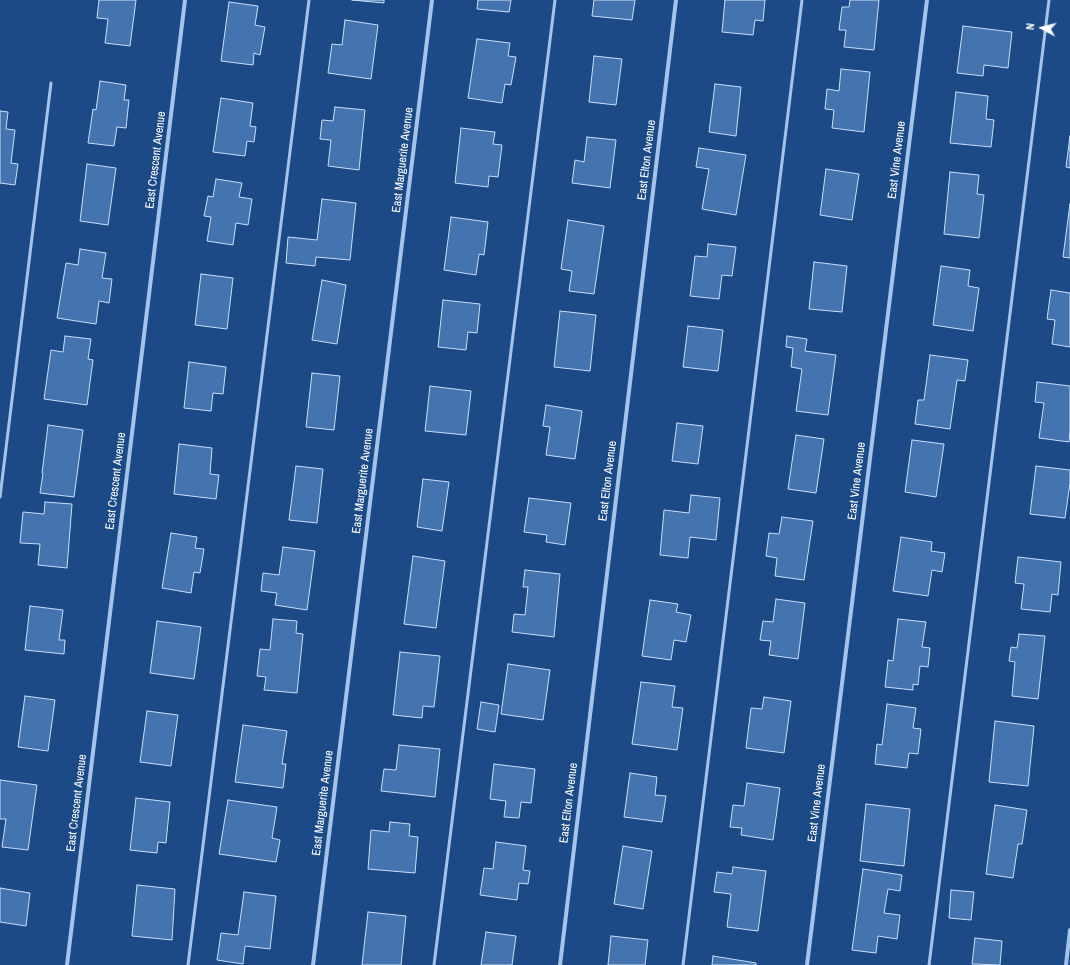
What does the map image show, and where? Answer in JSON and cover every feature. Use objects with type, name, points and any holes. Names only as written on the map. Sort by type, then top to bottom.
[{"type":"street","name":"East Crescent Avenue","points":[[67,965],[185,0]]},
{"type":"street","name":"East Marguerite Avenue","points":[[314,965],[432,0]]},
{"type":"street","name":"East Elton Avenue","points":[[560,965],[676,0]]},
{"type":"street","name":"East Vine Avenue","points":[[807,965],[926,0]]},
{"type":"street","points":[[1066,965],[1070,930]]},
{"type":"lane","points":[[188,965],[309,0]]},
{"type":"lane","points":[[434,965],[555,0]]},
{"type":"lane","points":[[683,965],[802,0]]},
{"type":"lane","points":[[929,965],[1049,0]]},
{"type":"lane","points":[[0,497],[51,84]]},
{"type":"building","points":[[99,0],[136,0],[130,46],[105,43],[108,19],[97,18]]},
{"type":"building","points":[[352,0],[384,0],[384,3]]},
{"type":"building","points":[[478,0],[511,0],[509,12],[477,9]]},
{"type":"building","points":[[594,0],[635,0],[632,20],[592,16]]},
{"type":"building","points":[[725,0],[765,0],[763,21],[755,20],[753,35],[722,32]]},
{"type":"building","points":[[850,0],[879,0],[874,50],[844,47],[846,30],[839,30],[842,7],[849,7]]},
{"type":"building","points":[[229,2],[258,6],[255,25],[265,27],[260,55],[254,53],[253,65],[221,61]]},
{"type":"building","points":[[345,20],[378,25],[371,79],[328,73],[332,44],[342,45]]},
{"type":"building","points":[[963,26],[1012,32],[1008,68],[984,65],[983,76],[957,73]]},
{"type":"building","points":[[477,39],[510,43],[508,56],[516,57],[511,85],[505,84],[502,103],[468,98]]},
{"type":"building","points":[[594,56],[622,59],[616,105],[589,102]]},
{"type":"building","points":[[841,69],[870,72],[864,132],[832,128],[834,110],[825,109],[827,89],[839,91]]},
{"type":"building","points":[[100,81],[126,85],[124,100],[129,100],[126,128],[117,127],[114,146],[88,143],[93,109],[96,110]]},
{"type":"building","points":[[715,84],[741,87],[736,136],[709,132]]},
{"type":"building","points":[[956,92],[988,96],[986,119],[994,120],[991,147],[950,143]]},
{"type":"building","points":[[221,98],[253,103],[250,126],[256,127],[254,142],[247,141],[245,156],[213,152]]},
{"type":"building","points":[[335,107],[365,110],[359,170],[328,166],[331,140],[320,139],[322,120],[333,121]]},
{"type":"building","points":[[0,111],[8,112],[6,129],[15,130],[11,163],[18,164],[15,185],[0,183]]},
{"type":"building","points":[[461,128],[495,132],[493,144],[502,145],[498,177],[489,176],[488,187],[455,183]]},
{"type":"building","points":[[1070,136],[1070,168],[1066,167]]},
{"type":"building","points":[[587,137],[616,140],[610,188],[572,183],[575,160],[584,162]]},
{"type":"building","points":[[699,148],[746,155],[736,215],[702,209],[709,169],[696,167]]},
{"type":"building","points":[[87,164],[116,168],[108,225],[80,221]]},
{"type":"building","points":[[826,169],[859,174],[852,220],[820,215]]},
{"type":"building","points":[[950,172],[979,175],[977,194],[984,195],[979,238],[944,234]]},
{"type":"building","points":[[216,179],[242,183],[239,197],[252,199],[248,225],[236,223],[233,245],[207,241],[211,217],[204,216],[208,196],[213,197]]},
{"type":"building","points":[[322,199],[356,203],[350,260],[316,257],[315,266],[286,263],[288,237],[317,240]]},
{"type":"building","points":[[1070,204],[1070,258],[1063,257]]},
{"type":"building","points":[[451,217],[488,222],[484,255],[479,254],[476,275],[444,270]]},
{"type":"building","points":[[568,220],[604,226],[594,294],[569,291],[572,271],[561,269]]},
{"type":"building","points":[[708,244],[736,247],[732,276],[722,275],[719,299],[690,296],[695,256],[707,257]]},
{"type":"building","points":[[80,249],[106,253],[102,278],[112,279],[109,303],[99,301],[96,324],[57,318],[66,263],[78,265]]},
{"type":"building","points":[[814,262],[847,266],[842,312],[809,309]]},
{"type":"building","points":[[941,266],[970,270],[968,286],[979,288],[973,331],[933,325]]},
{"type":"building","points":[[201,274],[233,278],[227,329],[195,325]]},
{"type":"building","points":[[322,280],[346,285],[337,344],[312,340]]},
{"type":"building","points":[[1051,290],[1070,293],[1070,347],[1052,344],[1055,320],[1047,319]]},
{"type":"building","points":[[443,300],[480,304],[477,333],[468,332],[466,350],[438,347]]},
{"type":"building","points":[[560,311],[596,315],[590,371],[554,367]]},
{"type":"building","points":[[688,326],[723,330],[718,371],[683,367]]},
{"type":"building","points":[[65,336],[91,339],[88,359],[93,360],[87,405],[44,399],[51,350],[63,352]]},
{"type":"building","points":[[787,336],[807,339],[805,351],[836,355],[828,415],[796,411],[802,369],[791,367],[793,348],[786,347]]},
{"type":"building","points":[[930,355],[968,360],[965,381],[957,380],[950,429],[915,424],[918,400],[924,400]]},
{"type":"building","points":[[189,362],[226,367],[223,394],[213,393],[211,411],[184,408]]},
{"type":"building","points":[[312,373],[340,376],[334,430],[306,427]]},
{"type":"building","points":[[1037,382],[1070,386],[1069,442],[1039,438],[1044,403],[1035,402]]},
{"type":"building","points":[[430,386],[471,391],[466,435],[425,431]]},
{"type":"building","points":[[546,405],[582,411],[575,459],[546,455],[550,427],[543,426]]},
{"type":"building","points":[[677,423],[703,426],[698,464],[672,461]]},
{"type":"building","points":[[48,425],[83,430],[74,497],[40,493]]},
{"type":"building","points":[[796,435],[824,439],[816,493],[788,489]]},
{"type":"building","points":[[912,440],[944,444],[936,497],[905,492]]},
{"type":"building","points":[[179,444],[212,448],[210,474],[219,475],[216,499],[174,494]]},
{"type":"building","points":[[296,466],[323,469],[317,523],[289,520]]},
{"type":"building","points":[[1036,466],[1070,470],[1070,483],[1065,518],[1030,514]]},
{"type":"building","points":[[423,479],[449,482],[442,531],[417,527]]},
{"type":"building","points":[[691,495],[720,498],[716,540],[690,537],[688,558],[660,555],[664,510],[689,513]]},
{"type":"building","points":[[529,498],[571,503],[565,545],[546,542],[547,535],[524,532]]},
{"type":"building","points":[[45,502],[72,504],[67,568],[38,565],[40,544],[20,543],[23,512],[44,514]]},
{"type":"building","points":[[782,517],[813,521],[804,580],[775,576],[777,558],[766,556],[769,533],[779,534]]},
{"type":"building","points":[[171,533],[197,537],[195,548],[204,549],[200,573],[194,572],[191,593],[162,588]]},
{"type":"building","points":[[901,537],[932,542],[931,551],[945,553],[942,572],[932,570],[928,596],[893,591]]},
{"type":"building","points":[[283,547],[315,551],[307,610],[275,605],[277,593],[261,591],[263,573],[279,575]]},
{"type":"building","points":[[413,556],[445,561],[436,628],[404,624]]},
{"type":"building","points":[[1018,557],[1061,562],[1058,595],[1052,594],[1050,612],[1021,609],[1024,584],[1015,583]]},
{"type":"building","points":[[525,570],[560,574],[554,637],[512,632],[514,614],[525,615],[528,587],[523,587]]},
{"type":"building","points":[[776,599],[805,603],[798,659],[769,655],[771,641],[760,640],[763,621],[773,622]]},
{"type":"building","points":[[650,600],[678,604],[676,612],[691,615],[686,642],[674,640],[671,660],[642,656]]},
{"type":"building","points":[[30,606],[63,610],[59,640],[65,640],[64,654],[25,650]]},
{"type":"building","points":[[273,619],[297,621],[296,633],[303,634],[297,693],[264,690],[266,677],[257,676],[260,649],[270,650]]},
{"type":"building","points":[[898,619],[926,622],[922,647],[930,648],[928,667],[920,666],[918,685],[913,684],[913,690],[885,687],[888,660],[893,661]]},
{"type":"building","points":[[157,621],[201,627],[194,679],[150,673]]},
{"type":"building","points":[[1019,634],[1045,636],[1038,699],[1012,696],[1015,662],[1009,661],[1011,647],[1017,648]]},
{"type":"building","points":[[400,652],[440,656],[434,707],[423,706],[422,718],[393,715]]},
{"type":"building","points":[[508,664],[550,670],[543,720],[501,714]]},
{"type":"building","points":[[641,682],[675,686],[672,707],[683,708],[677,750],[632,744]]},
{"type":"building","points":[[25,696],[55,700],[48,751],[18,747]]},
{"type":"building","points":[[764,697],[791,701],[784,753],[746,748],[751,708],[762,709]]},
{"type":"building","points":[[481,702],[499,705],[495,732],[477,729]]},
{"type":"building","points":[[887,704],[916,708],[913,728],[921,729],[918,754],[909,753],[907,768],[875,764],[877,744],[882,745]]},
{"type":"building","points":[[147,711],[178,715],[171,766],[140,762]]},
{"type":"building","points":[[995,721],[1034,726],[1028,786],[989,782]]},
{"type":"building","points":[[243,725],[287,731],[282,764],[286,764],[283,788],[235,782]]},
{"type":"building","points":[[399,745],[440,749],[435,797],[381,791],[384,769],[396,770]]},
{"type":"building","points":[[494,764],[535,769],[531,803],[521,802],[519,818],[504,817],[506,801],[490,799]]},
{"type":"building","points":[[630,773],[657,777],[655,795],[666,796],[662,822],[624,817]]},
{"type":"building","points":[[0,780],[37,785],[28,850],[2,847],[6,819],[0,819]]},
{"type":"building","points":[[747,783],[780,788],[773,840],[741,835],[742,828],[730,827],[733,805],[744,806]]},
{"type":"building","points":[[136,798],[170,802],[166,843],[158,842],[157,853],[130,850]]},
{"type":"building","points":[[228,800],[277,807],[272,838],[280,840],[276,862],[219,854]]},
{"type":"building","points":[[866,804],[910,809],[904,866],[860,861]]},
{"type":"building","points":[[995,805],[1027,810],[1022,844],[1018,844],[1013,878],[986,874]]},
{"type":"building","points":[[390,822],[410,824],[409,836],[418,837],[415,873],[368,869],[371,830],[389,832]]},
{"type":"building","points":[[496,842],[526,846],[523,870],[530,871],[528,884],[519,883],[517,900],[480,895],[484,868],[493,869]]},
{"type":"building","points":[[623,846],[652,851],[643,909],[614,904]]},
{"type":"building","points":[[733,867],[766,871],[758,931],[727,927],[731,894],[714,892],[717,872],[732,874]]},
{"type":"building","points":[[863,869],[902,875],[900,891],[888,889],[884,913],[900,915],[897,939],[878,936],[876,953],[852,950]]},
{"type":"building","points":[[137,885],[175,889],[172,940],[132,936]]},
{"type":"building","points":[[0,888],[30,893],[26,926],[0,922]]},
{"type":"building","points":[[951,890],[974,892],[971,920],[949,918]]},
{"type":"building","points":[[244,892],[276,896],[270,949],[245,946],[243,964],[217,960],[221,933],[238,935]]},
{"type":"building","points":[[368,912],[406,916],[401,965],[362,965]]},
{"type":"building","points":[[486,932],[516,936],[512,965],[481,965]]},
{"type":"building","points":[[611,936],[648,940],[645,965],[608,965]]},
{"type":"building","points":[[975,938],[1002,941],[1000,965],[972,964]]},
{"type":"building","points":[[713,956],[756,963],[756,965],[712,965]]}]
